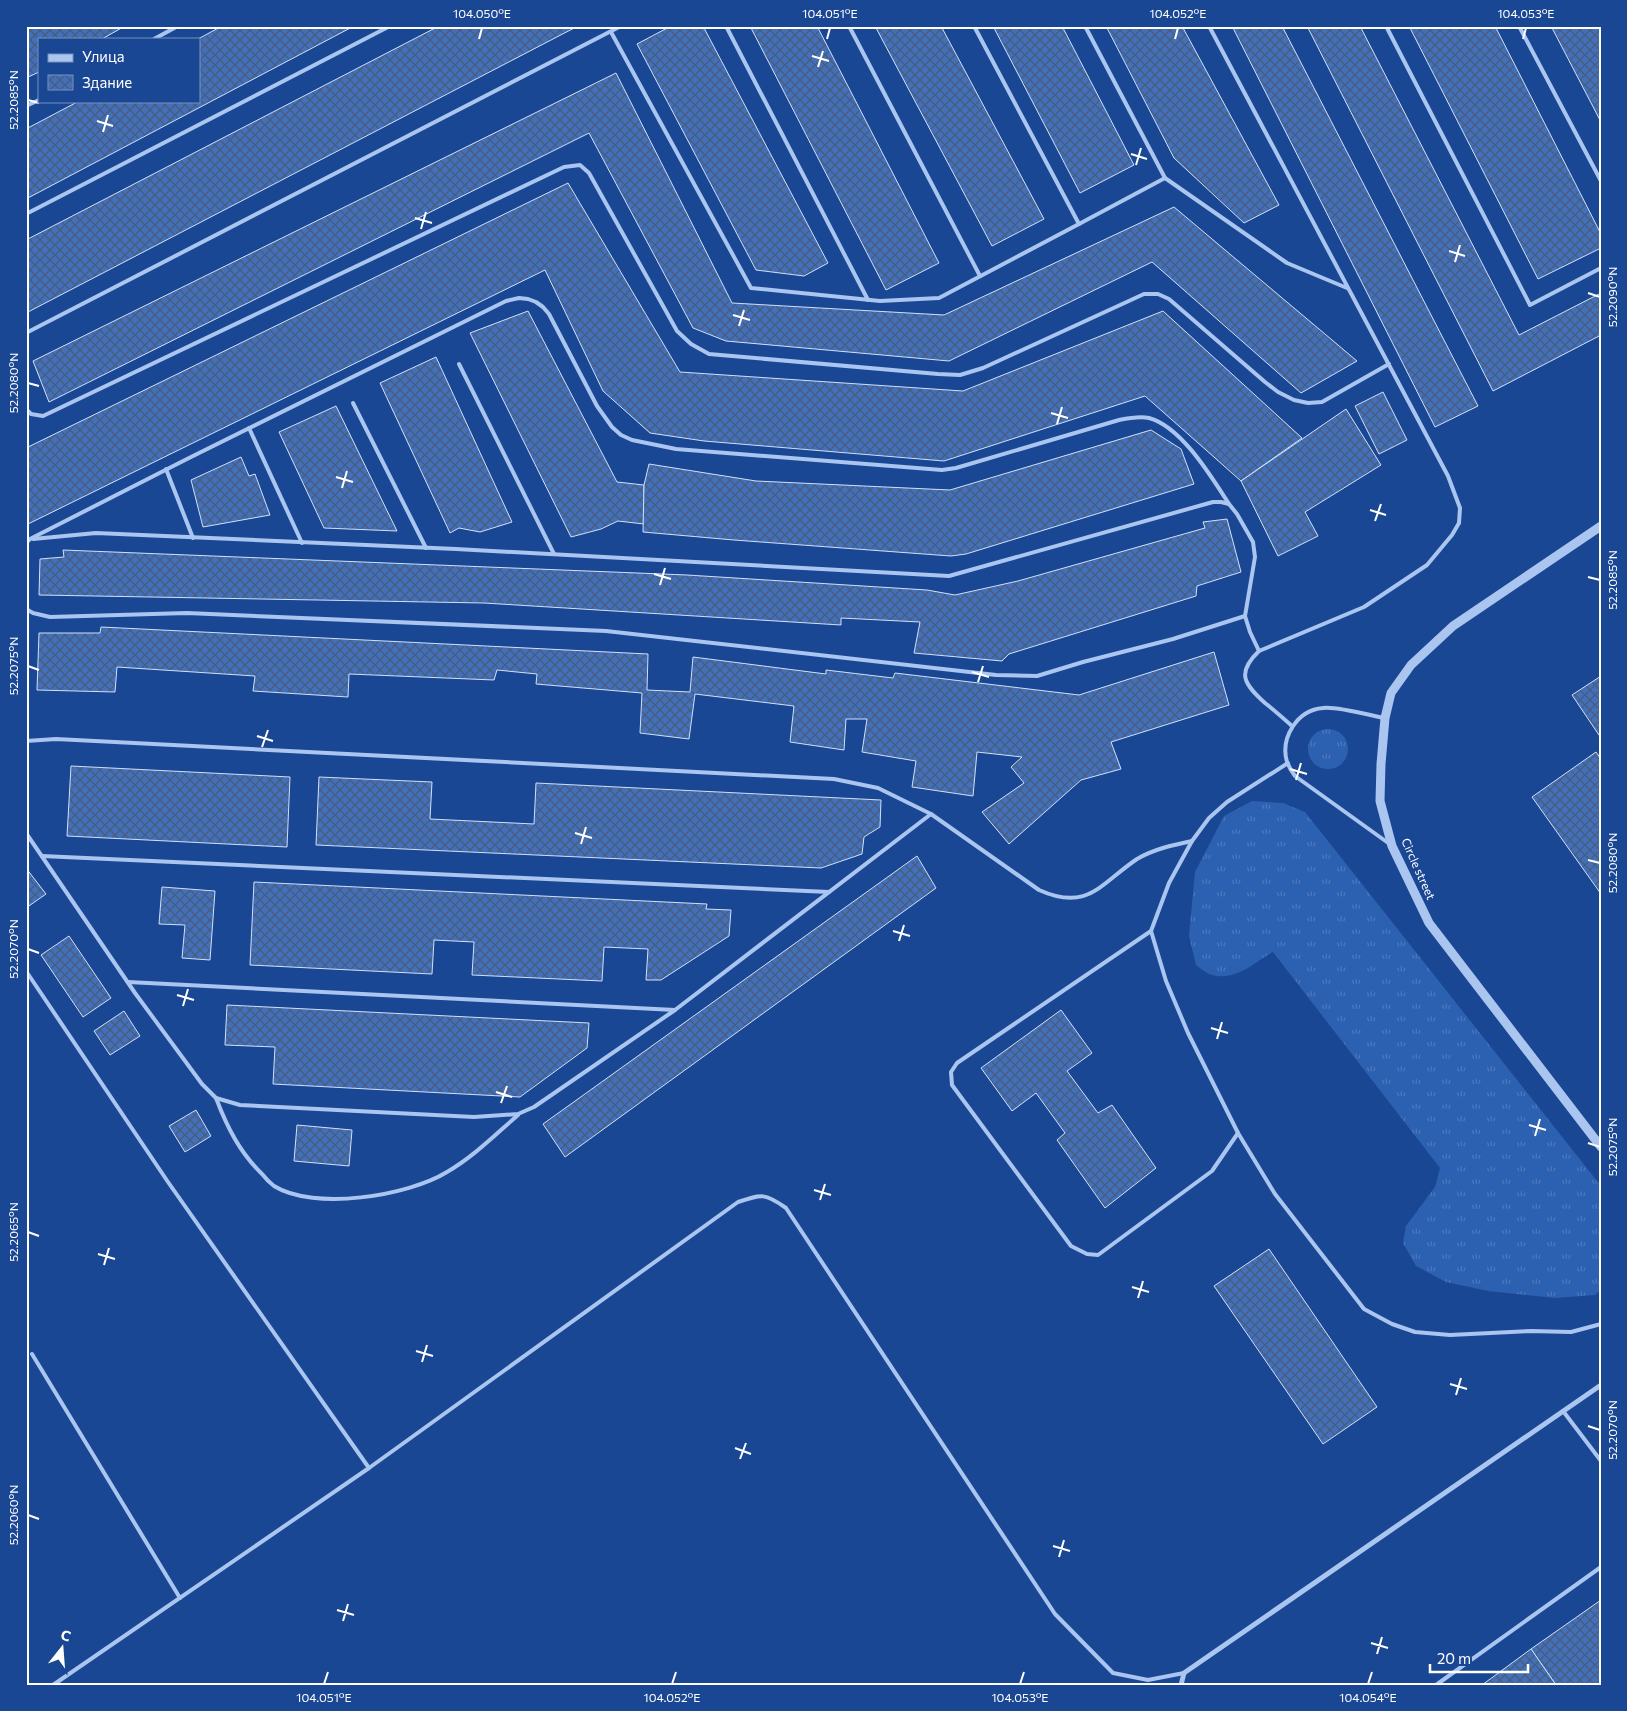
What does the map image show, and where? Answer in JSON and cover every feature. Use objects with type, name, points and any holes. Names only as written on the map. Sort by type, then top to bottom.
[{"type":"street","name":"Circle street","points":[[1601,526],[1453,626],[1411,665],[1391,693],[1385,718],[1380,801],[1392,846],[1429,923],[1601,1148]]},
{"type":"street","points":[[1181,1685],[1184,1672],[1601,1385]]},
{"type":"lane","points":[[156,38],[178,26]]},
{"type":"lane","points":[[26,214],[390,26]]},
{"type":"lane","points":[[26,333],[621,26]]},
{"type":"lane","points":[[726,26],[868,300]]},
{"type":"lane","points":[[849,26],[980,276]]},
{"type":"lane","points":[[974,26],[1079,224]]},
{"type":"lane","points":[[1085,26],[1165,178],[1287,263],[1348,288]]},
{"type":"lane","points":[[1209,26],[1448,476],[1460,508],[1459,523],[1452,535],[1427,565],[1364,607],[1259,651],[1250,661],[1246,670],[1246,680],[1250,689],[1292,726]]},
{"type":"lane","points":[[1386,26],[1530,305],[1601,268]]},
{"type":"lane","points":[[1520,26],[1601,181]]},
{"type":"lane","points":[[611,32],[751,288],[868,300],[939,298],[1165,178]]},
{"type":"lane","points":[[26,106],[38,100]]},
{"type":"lane","points":[[26,408],[31,414],[43,416],[564,167],[580,165],[589,173],[677,331],[691,344],[708,354],[960,375],[982,368],[1144,294],[1158,294],[1169,298],[1265,382],[1278,392],[1294,400],[1308,403],[1322,402],[1389,364]]},
{"type":"lane","points":[[26,543],[30,539],[166,469],[506,301],[519,298],[536,302],[549,314],[597,406],[612,427],[621,435],[632,440],[676,449],[942,470],[956,468],[1119,420],[1136,417],[1150,418],[1161,424],[1193,451],[1237,514],[1253,542],[1255,557],[1245,616],[1259,651]]},
{"type":"lane","points":[[459,364],[554,554]]},
{"type":"lane","points":[[354,402],[426,548]]},
{"type":"lane","points":[[249,428],[302,542]]},
{"type":"lane","points":[[166,469],[194,538]]},
{"type":"lane","points":[[30,539],[96,533],[554,554],[949,576],[1213,502],[1229,504]]},
{"type":"lane","points":[[26,609],[33,613],[50,617],[187,613],[606,631],[996,675],[1037,676],[1173,639],[1245,616]]},
{"type":"lane","points":[[1385,718],[1325,707],[1312,710],[1292,726],[1285,750],[1288,764],[1295,776],[1392,846]]},
{"type":"lane","points":[[26,741],[56,739],[834,779],[878,788],[931,814],[1039,890],[1055,898],[1070,899],[1087,896],[1138,859],[1160,848],[1192,841]]},
{"type":"lane","points":[[1238,1133],[1212,1171],[1098,1255],[1087,1254],[1071,1246],[952,1085],[951,1072],[957,1063],[1151,931],[1169,883],[1192,841],[1209,818],[1227,802],[1288,764]]},
{"type":"lane","points":[[26,833],[128,982],[202,1084],[216,1098],[234,1139],[250,1162],[273,1186],[294,1194],[317,1198],[381,1195],[412,1187],[446,1173],[478,1150],[518,1114],[534,1107],[675,1010],[931,814]]},
{"type":"lane","points":[[42,856],[829,892]]},
{"type":"lane","points":[[1151,931],[1166,981],[1188,1033],[1238,1133],[1275,1194],[1364,1309],[1392,1324],[1416,1332],[1450,1335],[1531,1331],[1571,1332],[1601,1324]]},
{"type":"lane","points":[[26,971],[168,1182],[369,1468]]},
{"type":"lane","points":[[128,982],[675,1010]]},
{"type":"lane","points":[[216,1098],[240,1105],[474,1117],[518,1114]]},
{"type":"lane","points":[[53,1685],[369,1468],[738,1202],[762,1195],[774,1199],[786,1208],[1055,1614],[1113,1673],[1148,1680],[1184,1672]]},
{"type":"lane","points":[[32,1354],[180,1598]]},
{"type":"lane","points":[[1564,1411],[1601,1461]]},
{"type":"lane","points":[[1436,1685],[1601,1567]]},
{"type":"green space","points":[[1332,729],[1339,732],[1345,738],[1348,749],[1347,757],[1339,766],[1332,769],[1324,769],[1317,766],[1309,757],[1308,745],[1311,738],[1320,730]]},
{"type":"green space","points":[[1252,801],[1283,803],[1305,812],[1601,1186],[1601,1290],[1595,1295],[1555,1298],[1488,1291],[1446,1282],[1416,1266],[1403,1243],[1406,1226],[1435,1187],[1440,1168],[1273,952],[1243,970],[1227,976],[1209,974],[1196,965],[1189,936],[1195,872],[1224,816]]},
{"type":"building","points":[[26,26],[125,26],[104,38],[38,38],[38,72],[26,78]]},
{"type":"building","points":[[222,26],[354,26],[26,199],[26,129],[77,102],[200,102],[200,38]]},
{"type":"building","points":[[439,26],[578,26],[28,312],[26,308],[26,240]]},
{"type":"building","points":[[671,26],[703,26],[828,263],[804,276],[756,270],[637,44]]},
{"type":"building","points":[[750,26],[817,26],[939,263],[886,290]]},
{"type":"building","points":[[875,26],[941,26],[1044,219],[992,246]]},
{"type":"building","points":[[993,26],[1062,26],[1134,165],[1080,193]]},
{"type":"building","points":[[1106,26],[1182,26],[1279,205],[1244,223],[1174,158]]},
{"type":"building","points":[[1232,26],[1282,26],[1478,406],[1435,427]]},
{"type":"building","points":[[1307,26],[1360,26],[1519,335],[1601,293],[1601,335],[1493,391]]},
{"type":"building","points":[[1409,26],[1495,26],[1601,234],[1601,248],[1538,279]]},
{"type":"building","points":[[1551,26],[1601,26],[1601,122]]},
{"type":"building","points":[[616,73],[732,303],[944,315],[1174,207],[1357,361],[1301,393],[1152,262],[949,361],[726,341],[693,328],[589,133],[49,402],[33,361]]},
{"type":"building","points":[[568,183],[680,372],[963,391],[1163,311],[1302,438],[1241,481],[1145,396],[944,461],[704,441],[650,433],[603,391],[545,270],[26,525],[26,448]]},
{"type":"building","points":[[528,311],[617,482],[644,485],[644,524],[618,521],[601,529],[571,537],[470,333]]},
{"type":"building","points":[[436,357],[512,522],[480,532],[459,528],[450,533],[380,383]]},
{"type":"building","points":[[1383,392],[1407,440],[1379,454],[1355,406]]},
{"type":"building","points":[[336,406],[397,531],[324,528],[279,432]]},
{"type":"building","points":[[1346,409],[1381,465],[1305,512],[1318,536],[1278,556],[1241,481]]},
{"type":"building","points":[[1151,430],[1181,449],[1194,484],[966,554],[951,556],[643,532],[644,485],[649,464],[756,481],[950,490]]},
{"type":"building","points":[[241,457],[249,476],[255,474],[270,515],[203,527],[191,480]]},
{"type":"building","points":[[1227,519],[1241,572],[1197,586],[1196,596],[1009,654],[1002,661],[914,653],[920,622],[841,618],[841,625],[484,603],[39,595],[40,559],[64,557],[63,550],[687,575],[927,590],[955,595],[1018,581],[1205,528],[1203,522]]},
{"type":"building","points":[[101,627],[648,654],[647,690],[690,692],[693,657],[826,674],[826,670],[893,678],[895,673],[1079,695],[1214,652],[1229,705],[1111,742],[1121,769],[1081,780],[1009,844],[982,812],[1024,783],[1011,767],[1022,757],[977,752],[973,796],[912,787],[916,761],[862,752],[867,719],[846,719],[844,750],[790,742],[794,706],[695,694],[689,739],[640,733],[642,693],[536,684],[537,674],[497,670],[494,680],[349,674],[348,697],[253,691],[255,676],[117,667],[115,692],[37,690],[39,633],[100,633]]},
{"type":"building","points":[[1601,676],[1601,738],[1572,695]]},
{"type":"building","points":[[1596,752],[1601,759],[1601,894],[1532,797]]},
{"type":"building","points":[[71,766],[290,777],[287,847],[67,836]]},
{"type":"building","points":[[319,777],[432,782],[430,819],[534,824],[536,783],[881,800],[880,827],[864,837],[862,854],[821,868],[316,845]]},
{"type":"building","points":[[917,856],[936,888],[565,1157],[543,1124]]},
{"type":"building","points":[[26,868],[46,894],[26,908]]},
{"type":"building","points":[[254,882],[707,904],[706,909],[731,910],[729,936],[661,980],[646,980],[648,949],[604,947],[602,981],[472,975],[474,942],[434,940],[432,974],[250,965]]},
{"type":"building","points":[[162,887],[215,891],[210,960],[182,958],[185,925],[159,924]]},
{"type":"building","points":[[69,936],[111,998],[83,1017],[41,955]]},
{"type":"building","points":[[227,1005],[589,1023],[587,1048],[520,1097],[273,1084],[275,1047],[225,1045]]},
{"type":"building","points":[[1061,1010],[1092,1053],[1067,1071],[1098,1113],[1112,1105],[1156,1168],[1105,1208],[1057,1140],[1065,1133],[1036,1093],[1012,1111],[981,1068]]},
{"type":"building","points":[[124,1011],[140,1036],[110,1055],[94,1031]]},
{"type":"building","points":[[196,1110],[211,1136],[185,1152],[169,1126]]},
{"type":"building","points":[[297,1125],[352,1130],[349,1166],[294,1161]]},
{"type":"building","points":[[1269,1249],[1377,1407],[1323,1444],[1214,1286]]},
{"type":"building","points":[[1601,1600],[1601,1685],[1556,1685],[1531,1649]]},
{"type":"building","points":[[1531,1649],[1556,1685],[1482,1685]]}]
